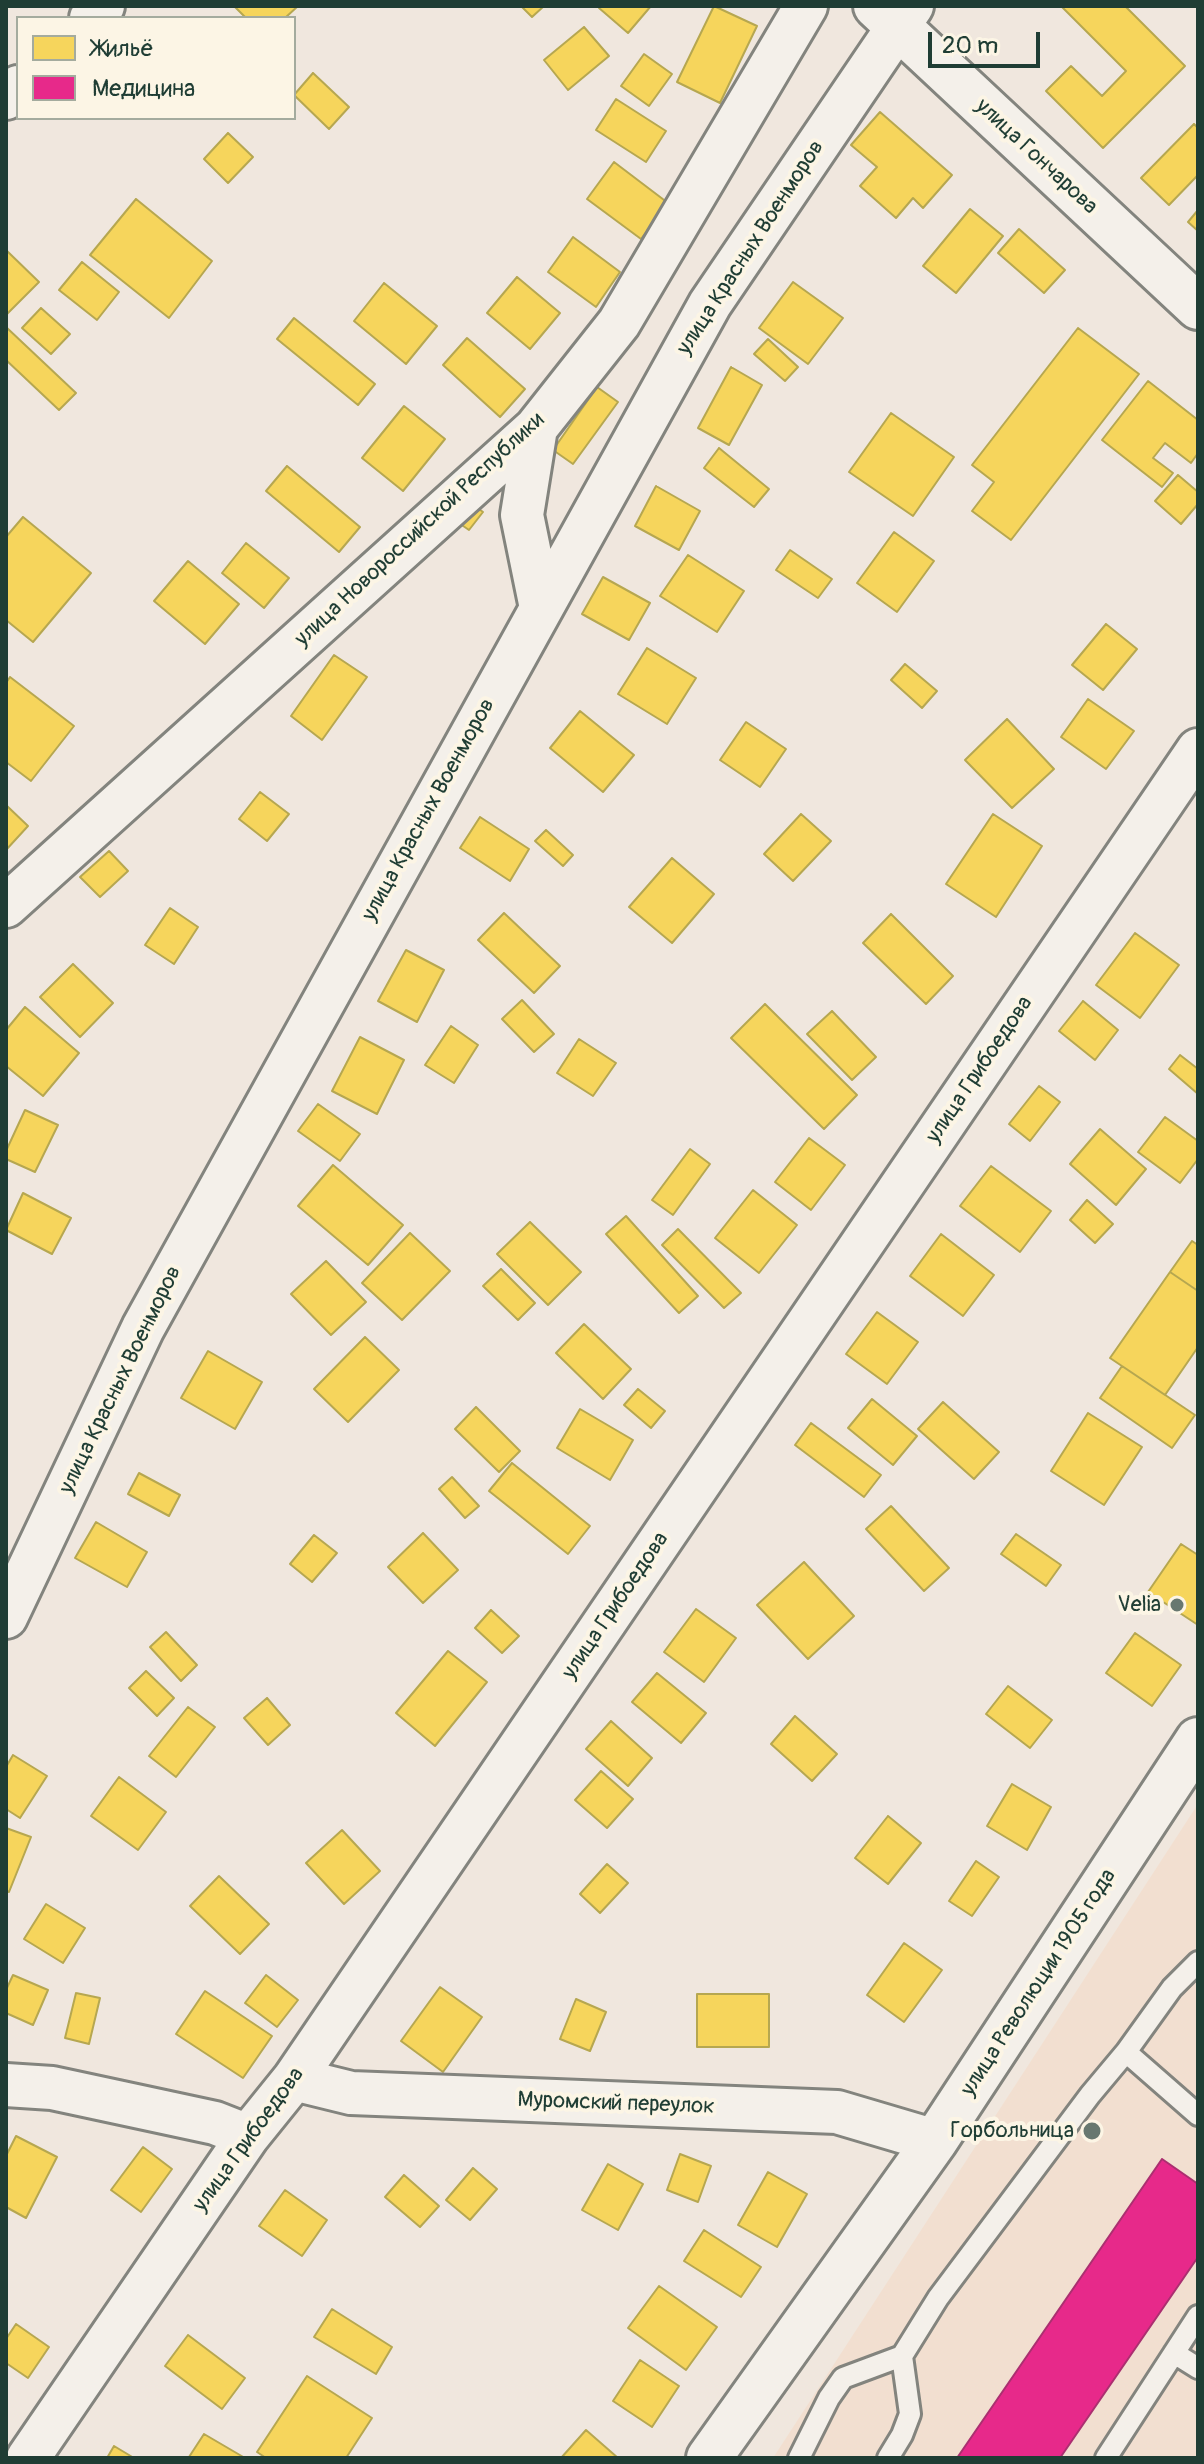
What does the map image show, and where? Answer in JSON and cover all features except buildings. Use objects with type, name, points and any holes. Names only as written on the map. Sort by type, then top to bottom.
[{"type":"street","name":"улица Новороссийской Республики","points":[[6,906],[536,428],[619,323],[806,6]]},
{"type":"street","name":"улица Гончарова","points":[[895,13],[1198,307]]},
{"type":"street","name":"улица Красных Военморов","points":[[6,1617],[143,1328],[541,608],[710,304],[895,13]]},
{"type":"street","points":[[536,428],[522,515],[541,608]]},
{"type":"street","name":"улица Грибоедова","points":[[28,2458],[248,2136],[294,2079],[1198,750]]},
{"type":"street","name":"улица Революции 1905 года","points":[[709,2458],[935,2141],[1198,1740]]},
{"type":"street","name":"Муромский переулок","points":[[294,2079],[351,2093],[837,2112],[935,2141]]},
{"type":"street","points":[[6,2085],[52,2088],[215,2123],[248,2136]]},
{"type":"lane","points":[[799,2458],[829,2398],[843,2378],[902,2356],[947,2285],[1172,1988],[1198,1962]]},
{"type":"lane","points":[[1126,2052],[1198,2115]]},
{"type":"lane","points":[[1106,2458],[1198,2316]]},
{"type":"lane","points":[[1174,2353],[1198,2368]]},
{"type":"lane","points":[[888,2458],[910,2414],[902,2356]]},
{"type":"shaded area","name":"Горбольница","points":[[1198,1804],[1198,2458],[773,2458]]},
{"type":"place","name":"Velia","points":[[1177,1605]]},
{"type":"place","name":"Горбольница","points":[[1092,2131]]}]
